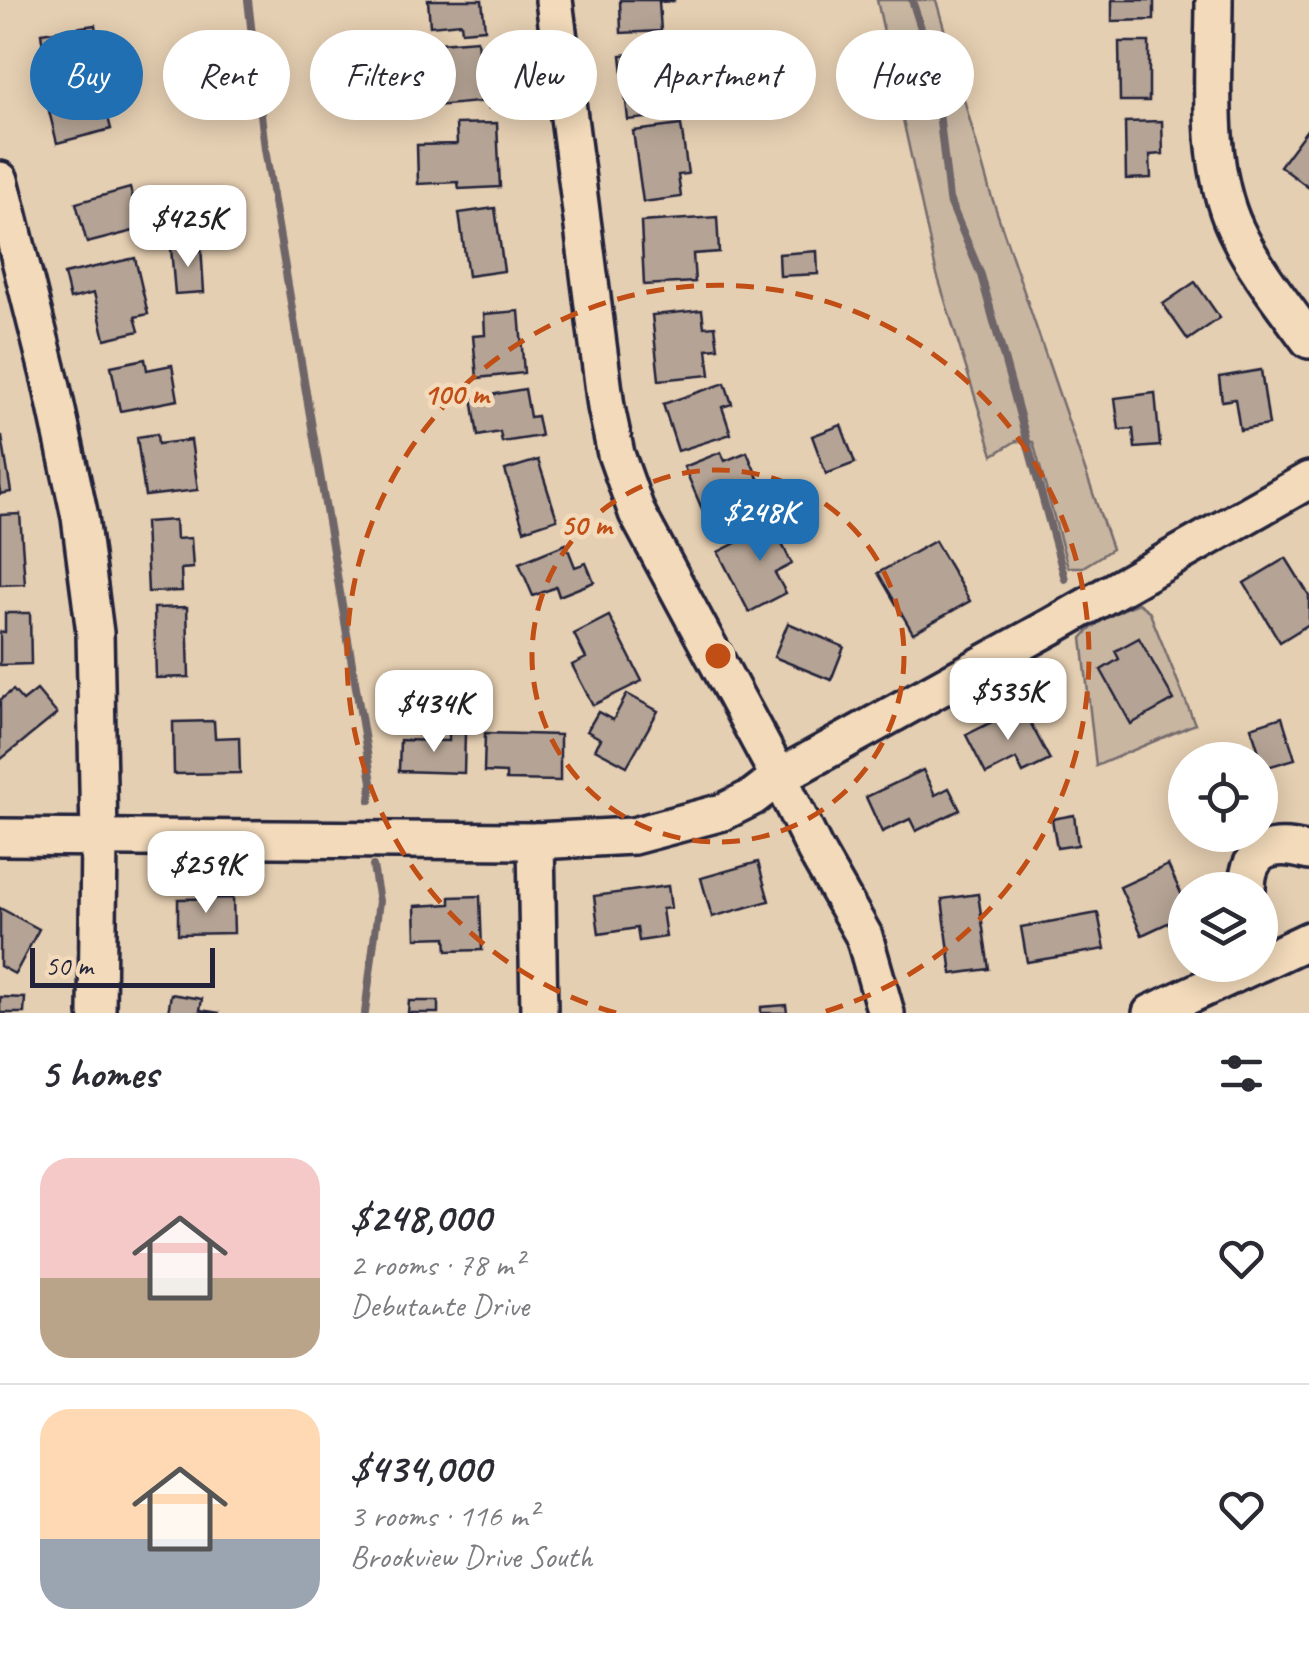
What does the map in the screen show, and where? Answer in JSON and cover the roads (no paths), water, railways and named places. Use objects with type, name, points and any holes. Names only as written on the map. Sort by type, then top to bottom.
[{"type":"street","points":[[554,0],[606,407],[616,454],[636,513],[864,936],[886,1013]]},
{"type":"street","points":[[1214,0],[1213,111],[1218,174],[1240,239],[1309,340]]},
{"type":"street","points":[[0,180],[80,517],[95,633],[97,1013]]},
{"type":"street","points":[[0,837],[536,841],[633,836],[684,824],[723,812],[753,797],[779,777],[1309,480]]},
{"type":"street","points":[[536,841],[539,1013]]},
{"type":"street","points":[[1250,872],[1254,859],[1267,848],[1292,847],[1309,852]]},
{"type":"street","points":[[1278,952],[1309,940]]},
{"type":"street","points":[[1151,1013],[1214,982]]},
{"type":"waterway","points":[[248,0],[265,149],[372,782],[370,800]]},
{"type":"waterway","points":[[912,0],[934,69],[949,199],[981,275],[1065,579]]},
{"type":"waterway","points":[[365,1013],[379,901],[373,866]]}]
